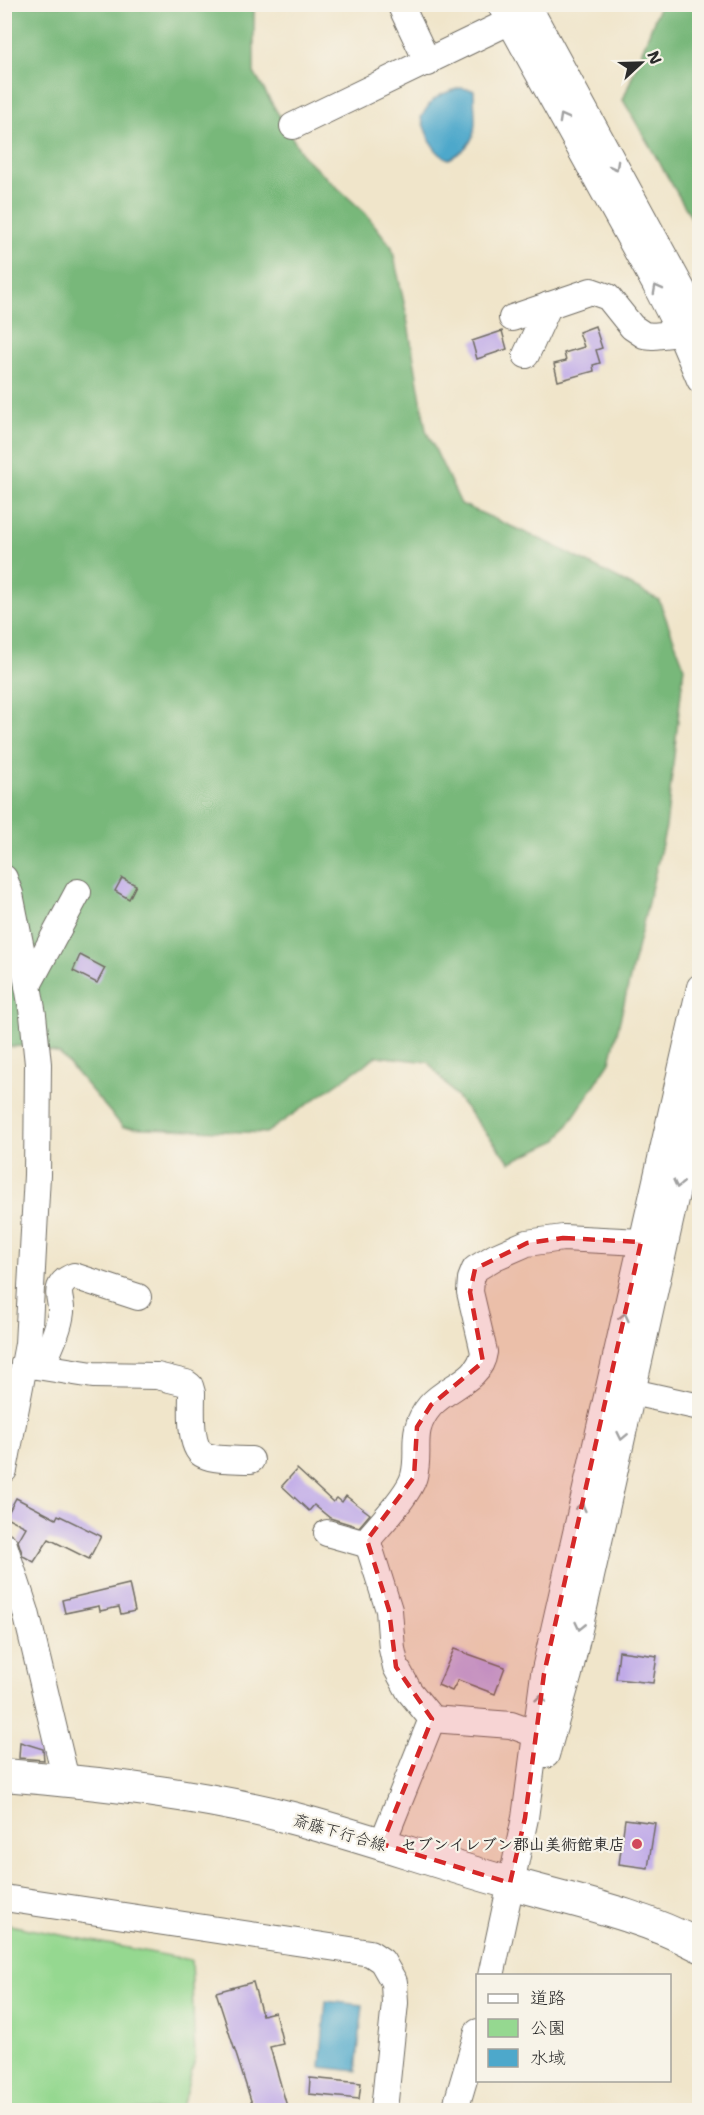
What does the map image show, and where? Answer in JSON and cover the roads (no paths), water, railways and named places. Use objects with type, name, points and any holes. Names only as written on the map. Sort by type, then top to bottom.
[{"type":"main road","name":"斎藤下行合線","points":[[4,1775],[66,1780],[188,1796],[291,1818],[624,1914],[699,1946]]},
{"type":"street","points":[[400,4],[428,63]]},
{"type":"street","points":[[293,126],[428,63],[517,11],[690,327],[699,380]]},
{"type":"street","points":[[512,318],[582,293],[598,292],[608,297],[632,327],[644,335],[653,336],[690,327]]},
{"type":"street","points":[[526,355],[549,305]]},
{"type":"street","points":[[4,878],[10,894],[28,984],[38,1064],[34,1254],[28,1344],[33,1365]]},
{"type":"street","points":[[28,984],[78,892]]},
{"type":"street","points":[[491,1974],[525,1818],[548,1748],[568,1674],[632,1392],[692,1102],[699,987]]},
{"type":"street","points":[[525,1818],[544,1674],[641,1242],[692,1102]]},
{"type":"street","points":[[536,1734],[511,1725],[432,1719],[409,1691],[396,1667],[389,1610],[367,1540],[393,1511],[414,1478],[417,1427],[431,1405],[476,1372],[483,1362],[482,1341],[470,1292],[475,1269],[527,1243],[563,1238],[641,1242]]},
{"type":"street","points":[[4,1470],[33,1365],[59,1322],[62,1308],[58,1293],[62,1284],[74,1276],[138,1297]]},
{"type":"street","points":[[33,1365],[93,1375],[157,1376],[186,1383],[190,1386],[192,1393],[194,1444],[198,1451],[206,1456],[251,1460]]},
{"type":"street","points":[[632,1392],[699,1407]]},
{"type":"street","points":[[327,1533],[369,1545]]},
{"type":"street","points":[[4,1545],[26,1612],[66,1780]]},
{"type":"street","points":[[382,1844],[432,1719]]},
{"type":"street","points":[[4,1898],[370,1953],[382,1961],[390,1972],[395,1992],[384,2110]]},
{"type":"street","points":[[455,2110],[476,2036]]},
{"type":"street","points":[[472,2110],[476,2077]]},
{"type":"water","points":[[460,88],[474,90],[474,130],[467,146],[449,159],[434,148],[421,118],[436,98]]},
{"type":"water","points":[[326,2001],[363,2005],[356,2071],[320,2067]]},
{"type":"place","name":"セブンイレブン郡山美術館東店","points":[[637,1844]]}]
